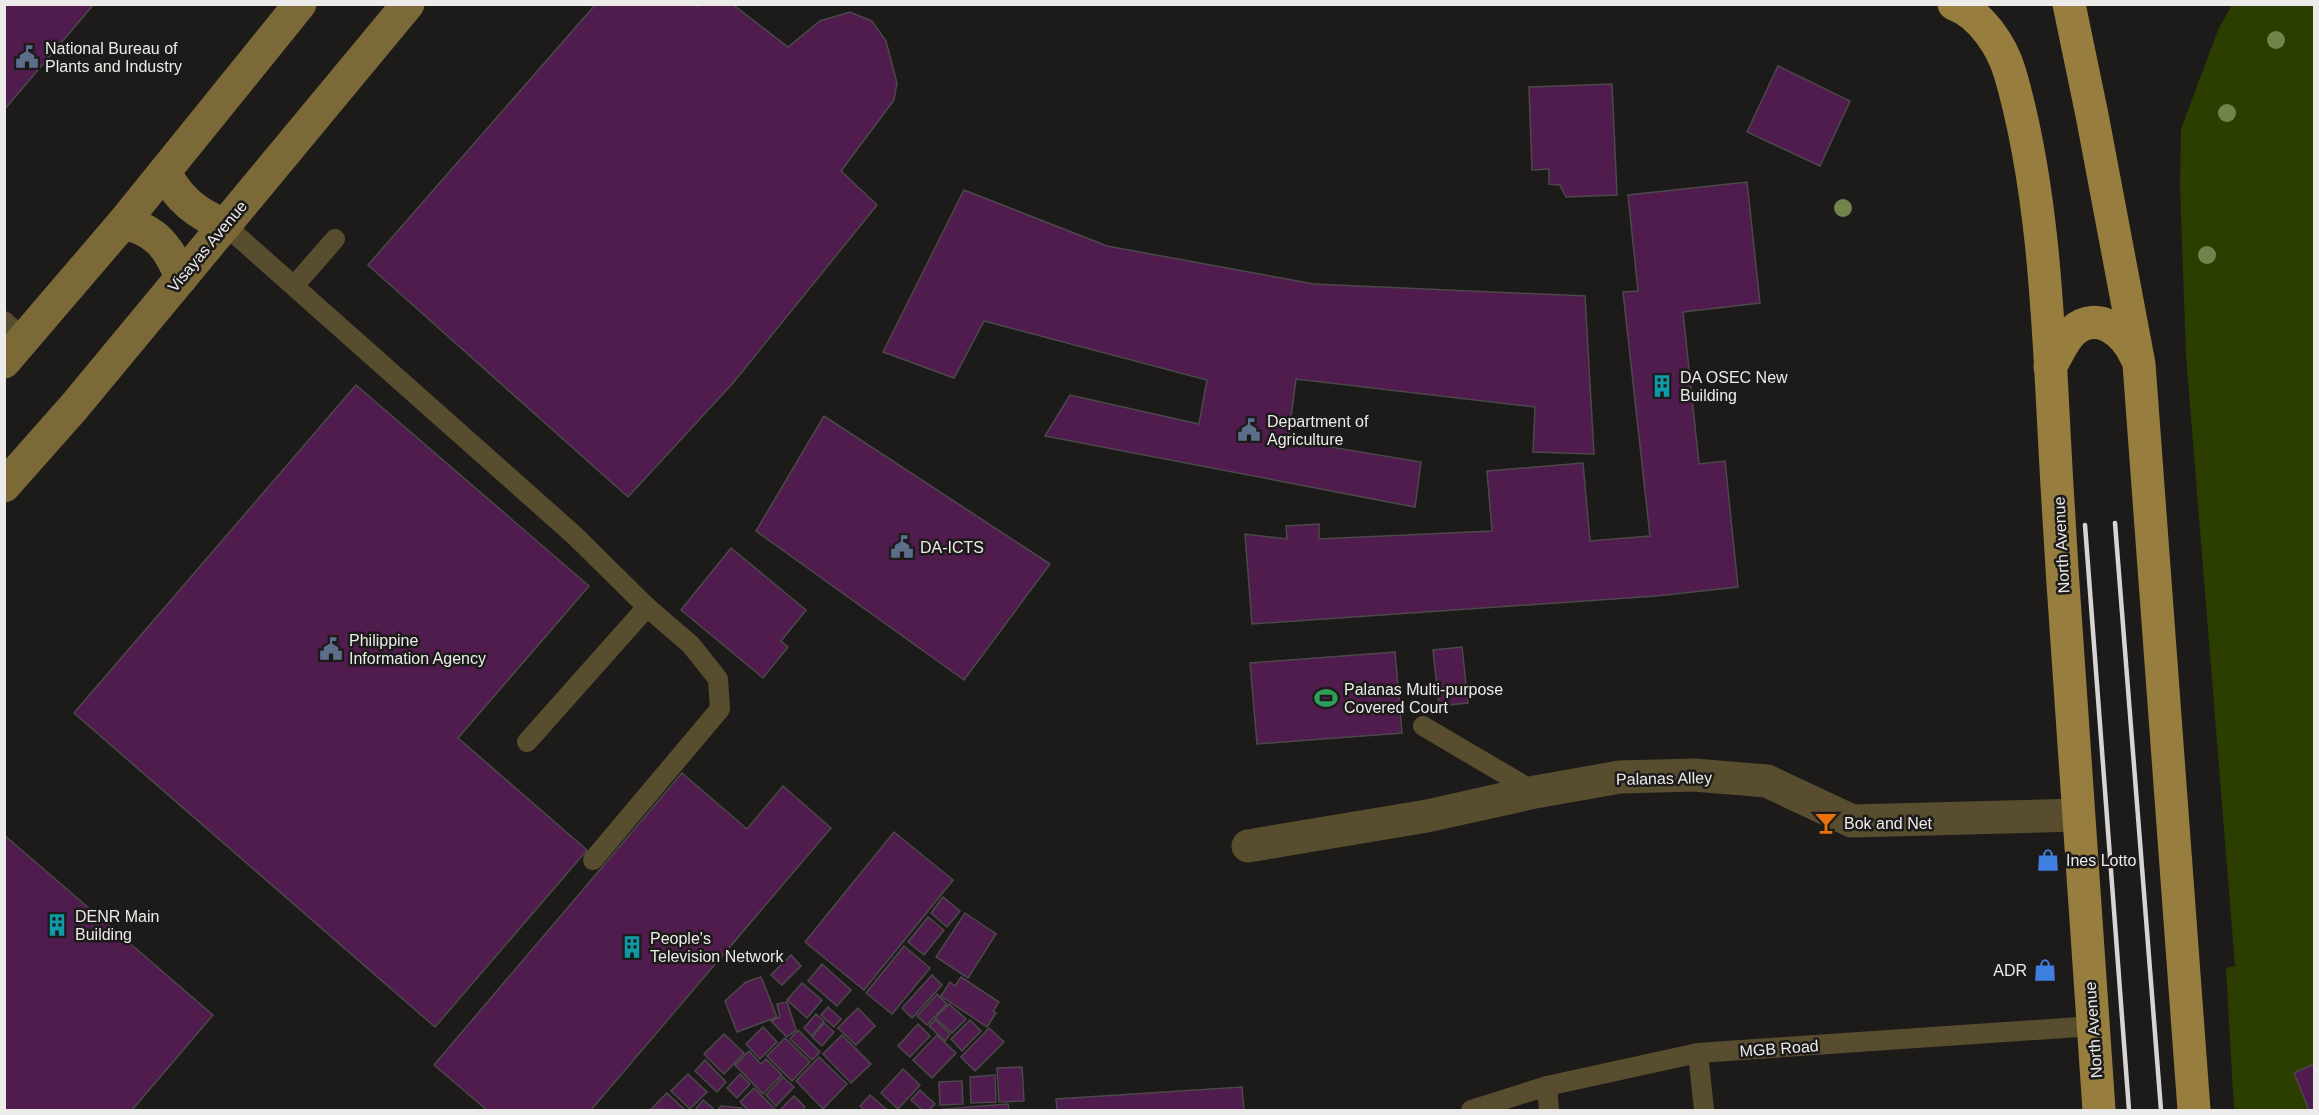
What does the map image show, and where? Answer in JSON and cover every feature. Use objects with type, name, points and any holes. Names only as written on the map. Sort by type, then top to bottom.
[{"type":"main road","points":[[11,340],[123,223],[300,4]]},
{"type":"main road","name":"Visayas Avenue","points":[[4,486],[181,278],[408,4]]},
{"type":"main road","name":"North Avenue","points":[[1954,4],[1989,30],[2008,69],[2023,125],[2035,201],[2050,367],[2077,815],[2099,1110]]},
{"type":"main road","points":[[2068,4],[2092,116],[2139,364],[2194,1110]]},
{"type":"main road","points":[[165,172],[179,195],[189,205],[199,213],[225,225]]},
{"type":"main road","points":[[123,223],[138,226],[153,233],[165,245],[181,278]]},
{"type":"main road","points":[[2050,367],[2068,336],[2075,329],[2092,323],[2103,324],[2118,331],[2131,346],[2139,364]]},
{"type":"street","name":"Palanas Alley","points":[[1248,846],[1427,816],[1534,792],[1620,777],[1694,775],[1767,781],[1852,821],[2077,815]]},
{"type":"lane","points":[[225,225],[574,535],[647,607],[691,645],[718,679],[720,709],[593,860]]},
{"type":"lane","points":[[294,286],[335,239]]},
{"type":"lane","points":[[527,742],[647,607]]},
{"type":"lane","points":[[1423,726],[1534,792]]},
{"type":"lane","name":"MGB Road","points":[[1472,1110],[1547,1086],[1698,1053],[2093,1026]]},
{"type":"lane","points":[[1698,1053],[1704,1110]]},
{"type":"lane","points":[[1547,1086],[1549,1110]]},
{"type":"green space","points":[[2232,5],[2314,5],[2314,1110],[2234,1110],[2226,968],[2235,966],[2186,355],[2180,186],[2181,129],[2218,30]]},
{"type":"building","name":"National Bureau of Plants and Industry","points":[[4,4],[94,4],[4,110]]},
{"type":"building","points":[[596,4],[695,4],[698,7],[697,4],[732,4],[788,47],[820,21],[850,12],[872,21],[886,41],[897,83],[894,100],[841,171],[877,205],[733,383],[628,497],[368,265]]},
{"type":"building","points":[[1778,66],[1850,101],[1820,166],[1747,132]]},
{"type":"building","points":[[1612,84],[1617,195],[1566,197],[1560,185],[1549,184],[1549,169],[1532,170],[1529,87]]},
{"type":"building","name":"DA OSEC New Building","points":[[1747,182],[1760,303],[1683,312],[1699,464],[1725,461],[1738,587],[1656,596],[1252,624],[1245,534],[1287,539],[1286,526],[1319,524],[1319,539],[1492,531],[1487,471],[1583,463],[1590,541],[1650,536],[1623,292],[1638,291],[1628,195]]},
{"type":"building","points":[[964,190],[1107,246],[1314,284],[1585,296],[1594,454],[1533,452],[1535,407],[1296,379],[1288,440],[1421,462],[1415,507],[1045,436],[1070,395],[1199,424],[1207,380],[984,321],[954,378],[883,352]]},
{"type":"building","name":"Philippine Information Agency","points":[[356,385],[589,586],[458,738],[587,850],[435,1027],[74,713]]},
{"type":"building","name":"DA-ICTS","points":[[824,416],[1050,564],[964,680],[756,531]]},
{"type":"building","points":[[731,548],[806,610],[781,641],[788,647],[763,678],[681,610]]},
{"type":"building","points":[[1462,647],[1468,703],[1439,706],[1433,650]]},
{"type":"building","name":"Palanas Multi-purpose Covered Court","points":[[1395,652],[1402,733],[1257,744],[1250,663]]},
{"type":"building","name":"People's Television Network","points":[[682,773],[747,829],[783,786],[831,828],[591,1110],[487,1110],[434,1065]]},
{"type":"building","points":[[894,832],[953,880],[864,990],[805,942]]},
{"type":"building","name":"DENR Main Building","points":[[4,835],[213,1015],[132,1110],[4,1110]]},
{"type":"building","points":[[943,897],[960,911],[947,927],[931,913]]},
{"type":"building","points":[[965,913],[996,934],[968,978],[936,957]]},
{"type":"building","points":[[928,917],[944,930],[924,955],[908,942]]},
{"type":"building","points":[[904,946],[930,968],[892,1014],[866,993]]},
{"type":"building","points":[[791,955],[801,966],[782,985],[771,975]]},
{"type":"building","points":[[822,964],[851,990],[837,1006],[808,981]]},
{"type":"building","points":[[932,975],[942,985],[912,1018],[902,1008]]},
{"type":"building","points":[[761,977],[777,1017],[737,1032],[725,1001],[746,982]]},
{"type":"building","points":[[961,977],[999,1002],[993,1011],[996,1013],[987,1027],[941,996],[950,982],[955,986]]},
{"type":"building","points":[[802,983],[822,1000],[807,1018],[787,1000]]},
{"type":"building","points":[[937,994],[947,1004],[927,1025],[917,1016]]},
{"type":"building","points":[[787,1002],[796,1030],[787,1037],[771,1021],[780,1017],[777,1004]]},
{"type":"building","points":[[949,1004],[966,1019],[952,1033],[935,1018]]},
{"type":"building","points":[[828,1007],[841,1019],[834,1027],[821,1015]]},
{"type":"building","points":[[858,1008],[875,1026],[856,1045],[838,1028]]},
{"type":"building","points":[[816,1014],[824,1021],[812,1036],[804,1028]]},
{"type":"building","points":[[935,1020],[950,1034],[945,1041],[929,1026]]},
{"type":"building","points":[[970,1020],[981,1031],[962,1051],[951,1039]]},
{"type":"building","points":[[824,1023],[834,1032],[822,1046],[812,1037]]},
{"type":"building","points":[[918,1024],[930,1036],[910,1057],[898,1046]]},
{"type":"building","points":[[763,1027],[777,1042],[760,1059],[746,1044]]},
{"type":"building","points":[[989,1028],[1004,1042],[975,1071],[961,1057]]},
{"type":"building","points":[[798,1030],[820,1052],[812,1060],[790,1039]]},
{"type":"building","points":[[724,1034],[744,1053],[724,1074],[704,1054]]},
{"type":"building","points":[[842,1035],[871,1064],[851,1083],[823,1054]]},
{"type":"building","points":[[937,1035],[956,1053],[932,1078],[913,1060]]},
{"type":"building","points":[[785,1038],[810,1062],[792,1081],[767,1056]]},
{"type":"building","points":[[749,1051],[761,1064],[766,1059],[782,1075],[763,1094],[735,1065]]},
{"type":"building","points":[[819,1057],[847,1084],[823,1109],[796,1081]]},
{"type":"building","points":[[705,1060],[726,1082],[717,1092],[695,1071]]},
{"type":"building","points":[[2314,1064],[2314,1110],[2309,1110],[2294,1073]]},
{"type":"building","points":[[1022,1067],[1024,1101],[999,1102],[997,1068]]},
{"type":"building","points":[[903,1069],[920,1085],[898,1109],[881,1093]]},
{"type":"building","points":[[688,1074],[707,1092],[690,1109],[671,1091]]},
{"type":"building","points":[[740,1074],[750,1084],[737,1098],[727,1088]]},
{"type":"building","points":[[995,1075],[996,1102],[971,1103],[970,1077]]},
{"type":"building","points":[[783,1077],[794,1087],[776,1106],[766,1095]]},
{"type":"building","points":[[962,1081],[963,1104],[940,1105],[939,1082]]},
{"type":"building","points":[[1242,1087],[1244,1110],[1057,1110],[1056,1099]]},
{"type":"building","points":[[754,1088],[776,1110],[748,1110],[740,1102]]},
{"type":"building","points":[[920,1090],[935,1104],[929,1110],[922,1110],[911,1100]]},
{"type":"building","points":[[667,1093],[685,1110],[651,1109]]},
{"type":"building","points":[[870,1095],[886,1109],[864,1110],[860,1106]]},
{"type":"building","points":[[794,1096],[805,1107],[802,1110],[780,1110]]},
{"type":"building","points":[[703,1100],[713,1108],[695,1110]]},
{"type":"building","points":[[1008,1104],[1009,1110],[943,1109]]},
{"type":"building","points":[[721,1106],[741,1108],[743,1110],[717,1110]]},
{"type":"railway","points":[[2115,523],[2161,1110]]},
{"type":"railway","points":[[2085,525],[2129,1110]]},
{"type":"place","name":"National Bureau of Plants and Industry","points":[[27,57]]},
{"type":"place","name":"DA OSEC New Building","points":[[1662,386]]},
{"type":"place","name":"Department of Agriculture","points":[[1249,430]]},
{"type":"place","name":"DA-ICTS","points":[[902,547]]},
{"type":"place","name":"Philippine Information Agency","points":[[331,649]]},
{"type":"place","name":"Palanas Multi-purpose Covered Court","points":[[1326,698]]},
{"type":"place","name":"Bok and Net","points":[[1826,823]]},
{"type":"place","name":"Ines Lotto","points":[[2048,860]]},
{"type":"place","name":"DENR Main Building","points":[[57,925]]},
{"type":"place","name":"People's Television Network","points":[[632,947]]},
{"type":"place","name":"ADR","points":[[2045,970]]}]
